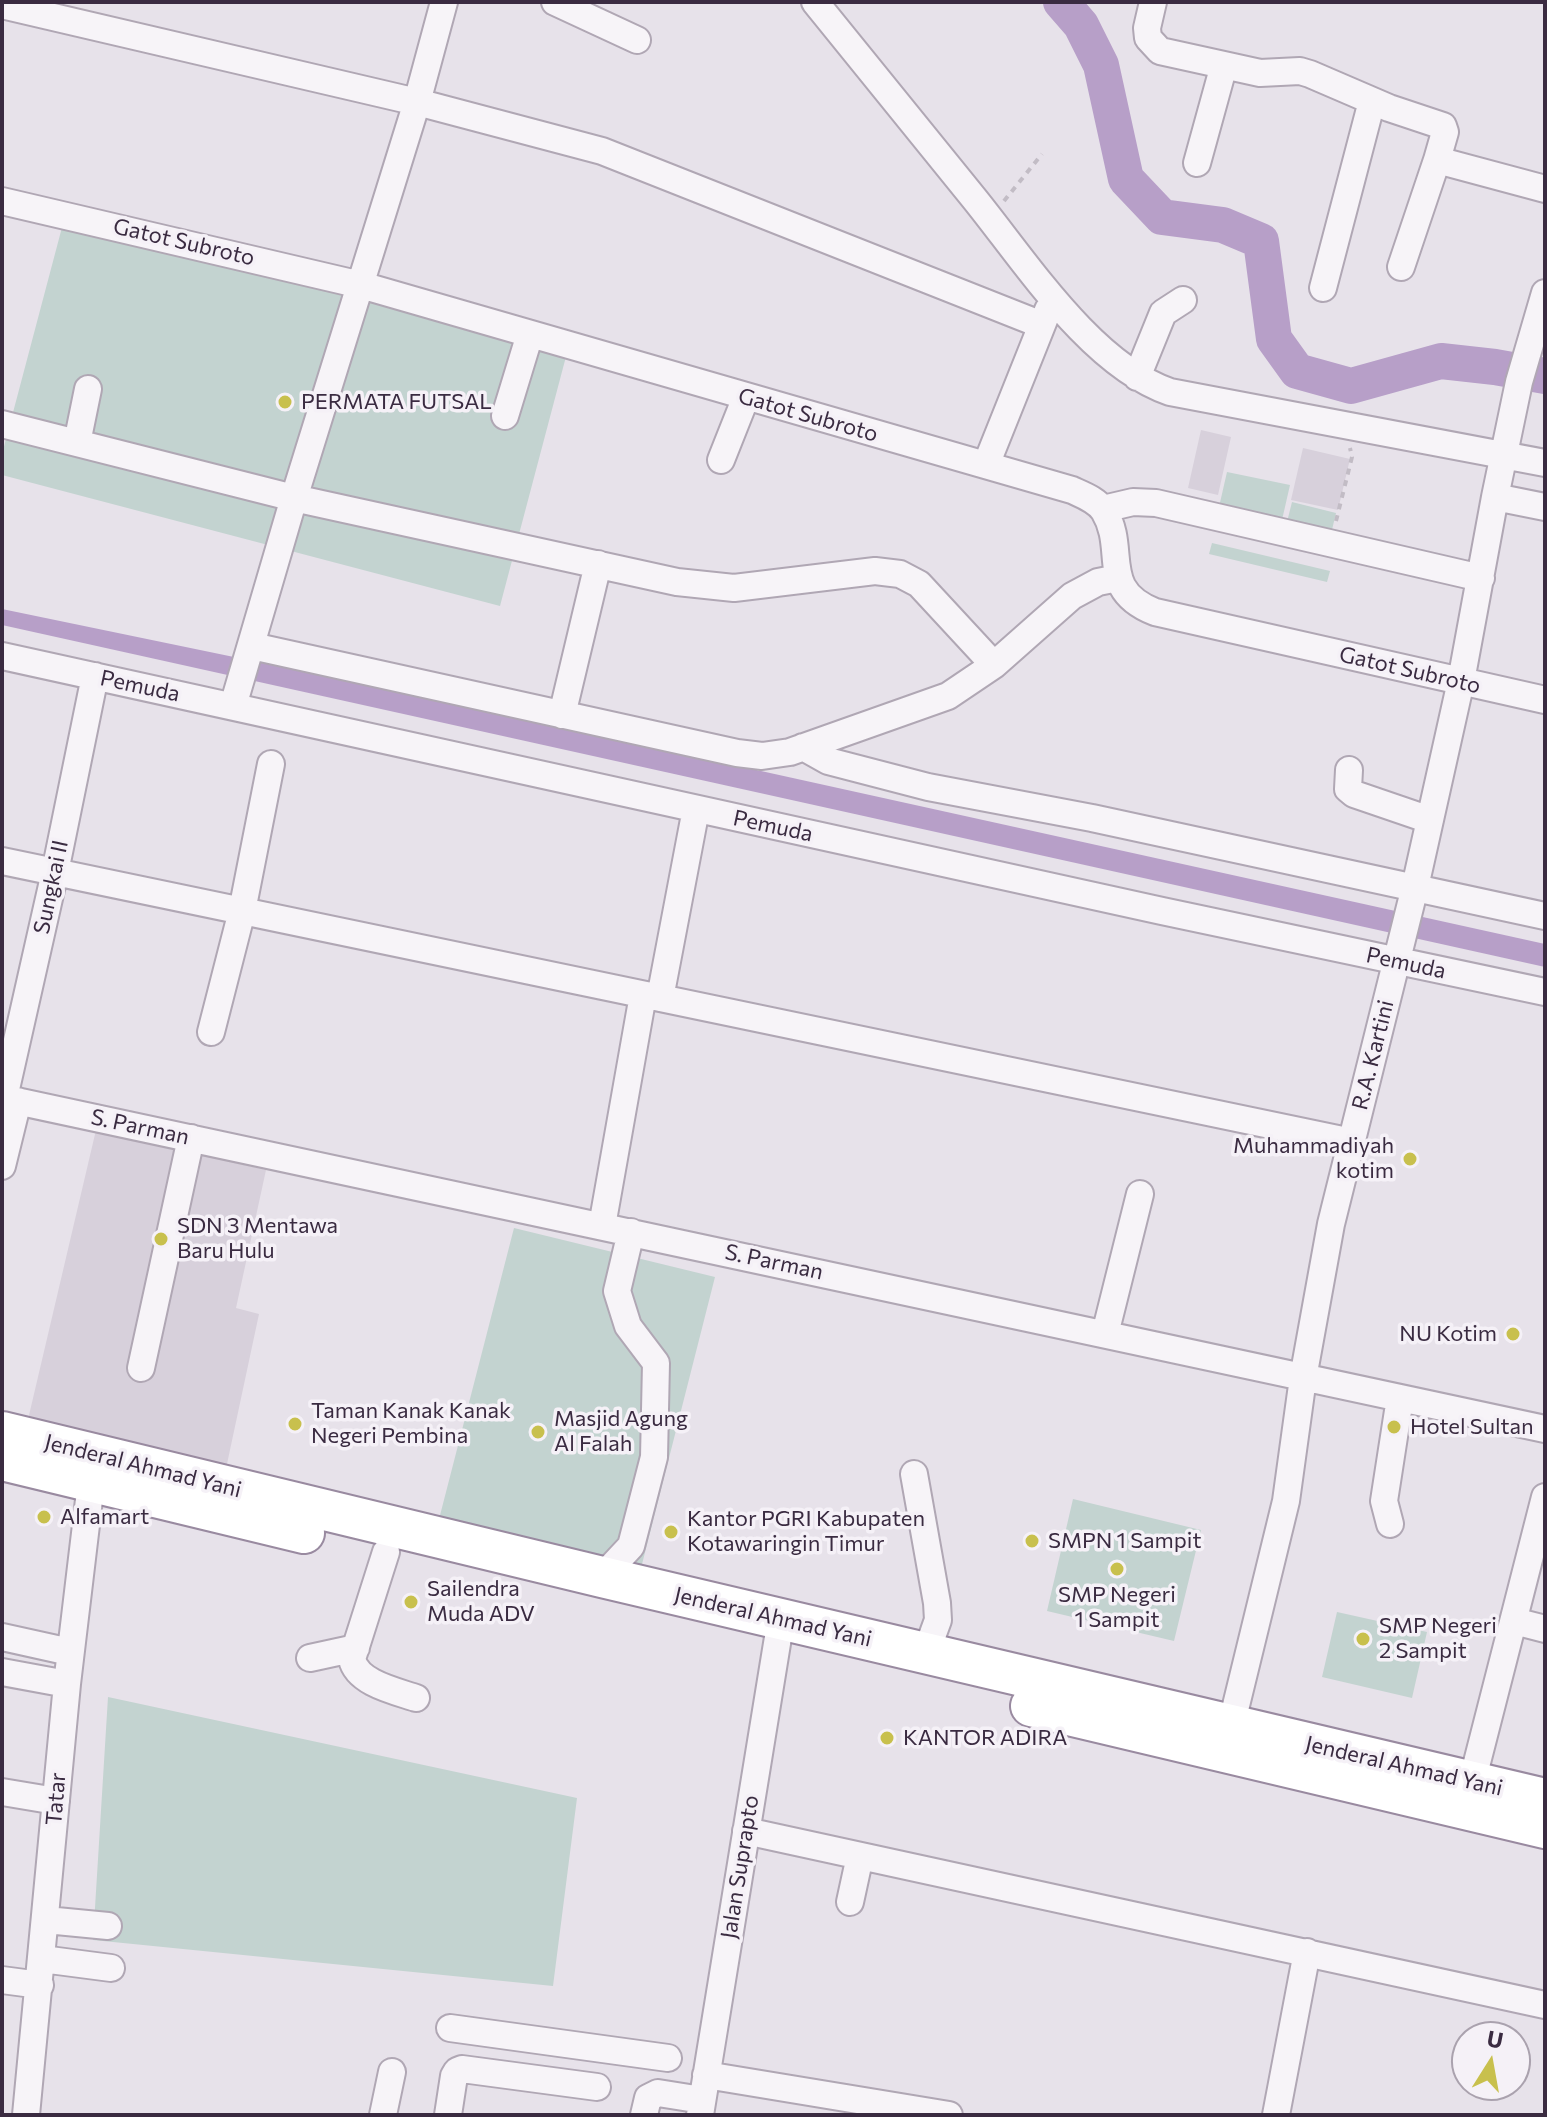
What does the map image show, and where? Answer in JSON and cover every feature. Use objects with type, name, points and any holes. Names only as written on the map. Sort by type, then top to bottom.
[{"type":"highway","name":"Jenderal Ahmad Yani","points":[[2,1432],[602,1577],[779,1632],[926,1653],[1545,1799]]},
{"type":"highway","name":"Jenderal Ahmad Yani","points":[[2,1460],[386,1552],[779,1632],[1545,1828]]},
{"type":"street","points":[[444,2],[417,102],[243,673],[562,715],[762,756],[790,752],[961,690],[1072,596],[1098,582],[1118,578],[1110,526],[1103,509],[1133,502],[1156,503],[1481,578]]},
{"type":"street","points":[[555,2],[637,40]]},
{"type":"street","points":[[815,2],[1053,299],[1114,361],[1137,377],[1170,392],[1545,463]]},
{"type":"street","points":[[1153,2],[1148,38],[1153,45],[1174,55],[1266,74],[1303,72],[1443,126],[1445,132],[1437,160],[1401,267]]},
{"type":"street","points":[[2,5],[417,102],[602,151],[1042,325]]},
{"type":"street","points":[[1197,163],[1224,65]]},
{"type":"street","points":[[1323,288],[1372,101]]},
{"type":"street","points":[[1437,160],[1545,189]]},
{"type":"street","name":"Gatot Subroto","points":[[2,201],[361,285],[1072,490],[1103,509]]},
{"type":"street","name":"R.A. Kartini","points":[[1231,1726],[1281,1524],[1331,1224],[1415,890],[1461,681],[1519,382],[1545,293]]},
{"type":"street","points":[[986,465],[1053,299]]},
{"type":"street","points":[[1137,377],[1163,313],[1183,300]]},
{"type":"street","points":[[505,416],[530,334]]},
{"type":"street","points":[[77,443],[88,389]]},
{"type":"street","points":[[721,460],[746,397]]},
{"type":"street","points":[[2,424],[294,498],[677,582],[724,588],[875,571],[900,574],[919,584],[994,665]]},
{"type":"street","points":[[1495,497],[1545,507]]},
{"type":"street","points":[[562,715],[598,564]]},
{"type":"street","name":"Gatot Subroto","points":[[1118,578],[1126,594],[1138,605],[1155,612],[1545,700]]},
{"type":"street","name":"Pemuda","points":[[2,656],[95,676],[243,673],[696,809],[1398,954],[1545,992]]},
{"type":"street","name":"Sungkai II","points":[[2,1166],[8,1099],[95,676]]},
{"type":"street","points":[[803,747],[828,761],[913,784],[1092,818],[1545,916]]},
{"type":"street","points":[[211,1032],[242,911],[271,764]]},
{"type":"street","points":[[1349,770],[1348,789],[1354,794],[1430,820]]},
{"type":"street","points":[[602,1226],[651,996],[696,809]]},
{"type":"street","points":[[2,861],[1352,1142]]},
{"type":"street","name":"S. Parman","points":[[8,1099],[1545,1429]]},
{"type":"street","points":[[141,1368],[191,1138]]},
{"type":"street","points":[[1105,1334],[1140,1194]]},
{"type":"street","points":[[602,1577],[631,1546],[654,1457],[656,1363],[628,1326],[617,1291],[631,1232]]},
{"type":"street","points":[[1390,1524],[1384,1501],[1400,1398]]},
{"type":"street","points":[[914,1474],[937,1603],[938,1620],[926,1653]]},
{"type":"street","name":"Tatar","points":[[26,2115],[70,1652],[91,1483]]},
{"type":"street","points":[[1472,1782],[1545,1497]]},
{"type":"street","points":[[386,1552],[352,1659],[353,1667],[382,1686],[416,1698]]},
{"type":"street","points":[[1514,1621],[1545,1629]]},
{"type":"street","name":"Jalan Suprapto","points":[[703,2097],[779,1632]]},
{"type":"street","points":[[2,1637],[70,1652]]},
{"type":"street","points":[[310,1658],[356,1648]]},
{"type":"street","points":[[2,1672],[67,1684]]},
{"type":"street","points":[[2,1792],[56,1801]]},
{"type":"street","points":[[746,1831],[1545,2005]]},
{"type":"street","points":[[850,1902],[860,1856]]},
{"type":"street","points":[[46,1920],[108,1926]]},
{"type":"street","points":[[1276,2115],[1307,1952]]},
{"type":"street","points":[[2,1980],[41,1972],[111,1968]]},
{"type":"street","points":[[450,2028],[668,2058]]},
{"type":"street","points":[[479,2071],[484,2033]]},
{"type":"street","points":[[448,2115],[457,2071],[479,2071],[597,2087]]},
{"type":"street","points":[[383,2115],[392,2072]]},
{"type":"street","points":[[644,2115],[648,2098],[658,2093],[949,2115]]},
{"type":"path","points":[[990,218],[1042,154]]},
{"type":"path","points":[[1332,535],[1352,457],[1349,444]]},
{"type":"shaded area","name":"PERMATA FUTSAL","points":[[65,216],[568,349],[500,606],[2,475],[2,454]]},
{"type":"shaded area","points":[[1201,430],[1231,437],[1218,495],[1188,488]]},
{"type":"shaded area","points":[[1303,448],[1350,459],[1338,510],[1291,500]]},
{"type":"shaded area","points":[[1227,472],[1290,485],[1282,520],[1219,507]]},
{"type":"shaded area","points":[[1292,502],[1336,513],[1331,534],[1287,522]]},
{"type":"shaded area","points":[[1212,543],[1330,571],[1327,582],[1209,554]]},
{"type":"shaded area","points":[[2,609],[403,692],[1545,944],[1545,967],[2,625]]},
{"type":"shaded area","name":"SDN 3 Mentawa Baru Hulu","points":[[96,1130],[266,1170],[236,1308],[259,1314],[224,1478],[26,1428]]},
{"type":"shaded area","points":[[514,1228],[715,1277],[639,1576],[437,1527]]},
{"type":"shaded area","points":[[1073,1499],[1201,1530],[1174,1641],[1047,1611]]},
{"type":"shaded area","points":[[1337,1612],[1427,1632],[1412,1698],[1322,1677]]},
{"type":"shaded area","points":[[108,1697],[577,1798],[553,1986],[93,1940]]},
{"type":"waterway","points":[[1061,2],[1081,25],[1101,65],[1126,179],[1162,217],[1223,225],[1261,241],[1274,339],[1297,371],[1351,386],[1441,361],[1545,376]]},
{"type":"place","name":"PERMATA FUTSAL","points":[[285,402]]},
{"type":"place","name":"Muhammadiyah kotim","points":[[1410,1159]]},
{"type":"place","name":"SDN 3 Mentawa Baru Hulu","points":[[161,1239]]},
{"type":"place","name":"NU Kotim","points":[[1513,1334]]},
{"type":"place","name":"Taman Kanak Kanak Negeri Pembina","points":[[295,1424]]},
{"type":"place","name":"Hotel Sultan","points":[[1394,1427]]},
{"type":"place","name":"Masjid Agung Al Falah","points":[[538,1432]]},
{"type":"place","name":"Alfamart","points":[[44,1517]]},
{"type":"place","name":"Kantor PGRI Kabupaten Kotawaringin Timur","points":[[671,1532]]},
{"type":"place","name":"SMPN 1 Sampit","points":[[1032,1541]]},
{"type":"place","name":"SMP Negeri 1 Sampit","points":[[1117,1569]]},
{"type":"place","name":"Sailendra Muda ADV","points":[[411,1602]]},
{"type":"place","name":"SMP Negeri 2 Sampit","points":[[1363,1639]]},
{"type":"place","name":"KANTOR ADIRA","points":[[887,1738]]}]
